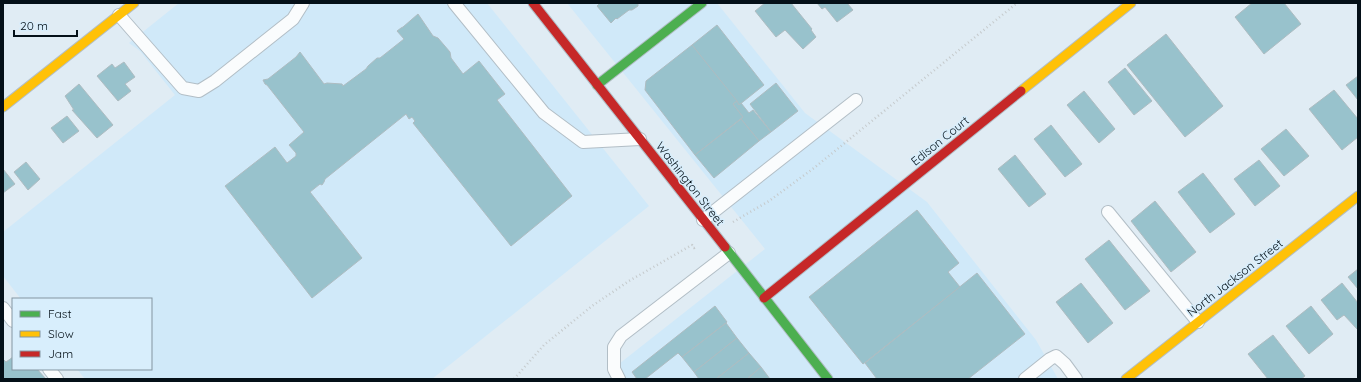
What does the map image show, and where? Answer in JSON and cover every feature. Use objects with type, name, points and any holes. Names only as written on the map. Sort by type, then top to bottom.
[{"type":"street","points":[[3,107],[134,3]]},
{"type":"street","name":"Washington Street","points":[[533,3],[828,379]]},
{"type":"street","points":[[598,85],[702,3]]},
{"type":"street","name":"Edison Court","points":[[764,298],[1131,3]]},
{"type":"street","name":"North Jackson Street","points":[[1126,379],[1358,196]]},
{"type":"lane","points":[[119,15],[183,88],[199,91],[215,81],[293,19],[303,3]]},
{"type":"lane","points":[[454,3],[544,113],[583,142],[640,139]]},
{"type":"lane","points":[[703,220],[856,100]]},
{"type":"lane","points":[[1108,212],[1198,322]]},
{"type":"lane","points":[[619,379],[614,368],[614,348],[621,336],[729,253]]},
{"type":"lane","points":[[3,308],[12,320]]},
{"type":"lane","points":[[1025,379],[1056,356],[1065,364],[1076,379]]},
{"type":"lane","points":[[50,370],[57,379]]},
{"type":"path","points":[[742,216],[769,201],[814,168],[1017,3]]},
{"type":"path","points":[[514,379],[544,345],[592,306],[629,281],[692,246],[694,248]]},
{"type":"shaded area","points":[[179,3],[487,3],[649,206],[432,379],[85,379],[78,370],[152,370],[152,298],[20,298],[3,276],[3,232],[175,95],[140,51],[129,43]]},
{"type":"shaded area","points":[[567,3],[717,3],[805,113],[927,202],[1036,340],[1058,379],[616,379],[610,371],[765,249]]},
{"type":"building","points":[[600,3],[638,3],[638,6],[632,10],[629,10],[617,19],[616,18],[611,23],[597,6]]},
{"type":"building","points":[[765,3],[791,3],[812,29],[811,30],[816,37],[803,49],[785,30],[776,37],[755,11]]},
{"type":"building","points":[[817,3],[847,3],[853,10],[837,22],[825,7],[822,9]]},
{"type":"building","points":[[1252,3],[1284,3],[1301,24],[1264,54],[1235,17]]},
{"type":"building","points":[[418,14],[433,36],[438,38],[450,52],[451,58],[463,74],[479,61],[505,94],[497,100],[572,196],[511,246],[413,123],[415,121],[412,117],[409,119],[406,114],[325,179],[322,185],[320,184],[310,192],[362,258],[312,298],[225,186],[275,147],[287,163],[296,156],[296,153],[289,145],[304,132],[263,80],[268,79],[296,57],[300,52],[324,84],[342,84],[343,86],[366,69],[377,58],[380,58],[404,39],[397,31]]},
{"type":"building","points":[[717,25],[764,85],[739,105],[692,45]]},
{"type":"building","points":[[1166,34],[1223,106],[1185,137],[1127,65]]},
{"type":"building","points":[[692,45],[737,101],[733,104],[743,117],[695,155],[645,90],[646,81]]},
{"type":"building","points":[[124,62],[135,77],[125,84],[131,91],[118,101],[97,76],[112,64],[115,68]]},
{"type":"building","points":[[1125,68],[1152,101],[1134,115],[1108,82]]},
{"type":"building","points":[[1358,76],[1358,100],[1346,85]]},
{"type":"building","points":[[776,83],[798,111],[771,132],[750,104]]},
{"type":"building","points":[[79,84],[113,125],[97,138],[72,110],[74,110],[65,96]]},
{"type":"building","points":[[1334,90],[1358,119],[1358,137],[1342,150],[1309,109]]},
{"type":"building","points":[[1084,91],[1115,129],[1099,143],[1067,105]]},
{"type":"building","points":[[737,101],[739,105],[741,103],[749,113],[753,110],[771,132],[759,141],[741,119],[743,117],[733,104]]},
{"type":"building","points":[[67,116],[79,131],[63,143],[51,128]]},
{"type":"building","points":[[741,119],[759,141],[714,178],[695,155]]},
{"type":"building","points":[[1051,125],[1082,164],[1065,177],[1034,139]]},
{"type":"building","points":[[1286,129],[1309,156],[1284,176],[1261,149]]},
{"type":"building","points":[[1015,155],[1046,194],[1029,207],[998,169]]},
{"type":"building","points":[[1259,160],[1280,186],[1255,206],[1234,179]]},
{"type":"building","points":[[26,162],[40,179],[28,190],[14,172]]},
{"type":"building","points":[[3,169],[15,184],[3,193]]},
{"type":"building","points":[[1203,173],[1235,214],[1210,233],[1178,192]]},
{"type":"building","points":[[1155,201],[1196,252],[1171,272],[1131,221]]},
{"type":"building","points":[[917,210],[959,263],[948,272],[960,287],[863,364],[809,297]]},
{"type":"building","points":[[1109,240],[1150,291],[1125,310],[1085,259]]},
{"type":"building","points":[[1358,269],[1358,289],[1348,277]]},
{"type":"building","points":[[977,273],[1025,334],[968,379],[877,379],[865,363]]},
{"type":"building","points":[[1081,283],[1113,323],[1088,343],[1056,302]]},
{"type":"building","points":[[1342,283],[1358,303],[1357,329],[1344,315],[1337,320],[1321,300]]},
{"type":"building","points":[[715,306],[727,322],[682,357],[678,353],[645,379],[637,379],[632,372]]},
{"type":"building","points":[[1311,306],[1333,334],[1309,354],[1286,326]]},
{"type":"building","points":[[726,323],[737,338],[694,372],[682,357]]},
{"type":"building","points":[[1273,335],[1305,376],[1301,379],[1268,379],[1248,354]]},
{"type":"building","points":[[737,338],[749,353],[716,379],[699,379],[694,372]]},
{"type":"building","points":[[749,353],[761,367],[747,379],[716,379]]},
{"type":"building","points":[[12,358],[12,370],[38,370],[46,379],[3,379],[3,359],[6,362]]},
{"type":"building","points":[[761,367],[770,379],[747,379]]},
{"type":"traffic: fast","points":[[597,85],[702,3]]},
{"type":"traffic: fast","points":[[725,247],[828,379]]},
{"type":"traffic: slow","points":[[3,107],[134,3]]},
{"type":"traffic: slow","points":[[1021,91],[1131,3]]},
{"type":"traffic: slow","points":[[1126,379],[1358,196]]},
{"type":"traffic: jam","points":[[533,3],[725,247]]},
{"type":"traffic: jam","points":[[764,298],[1021,91]]}]
